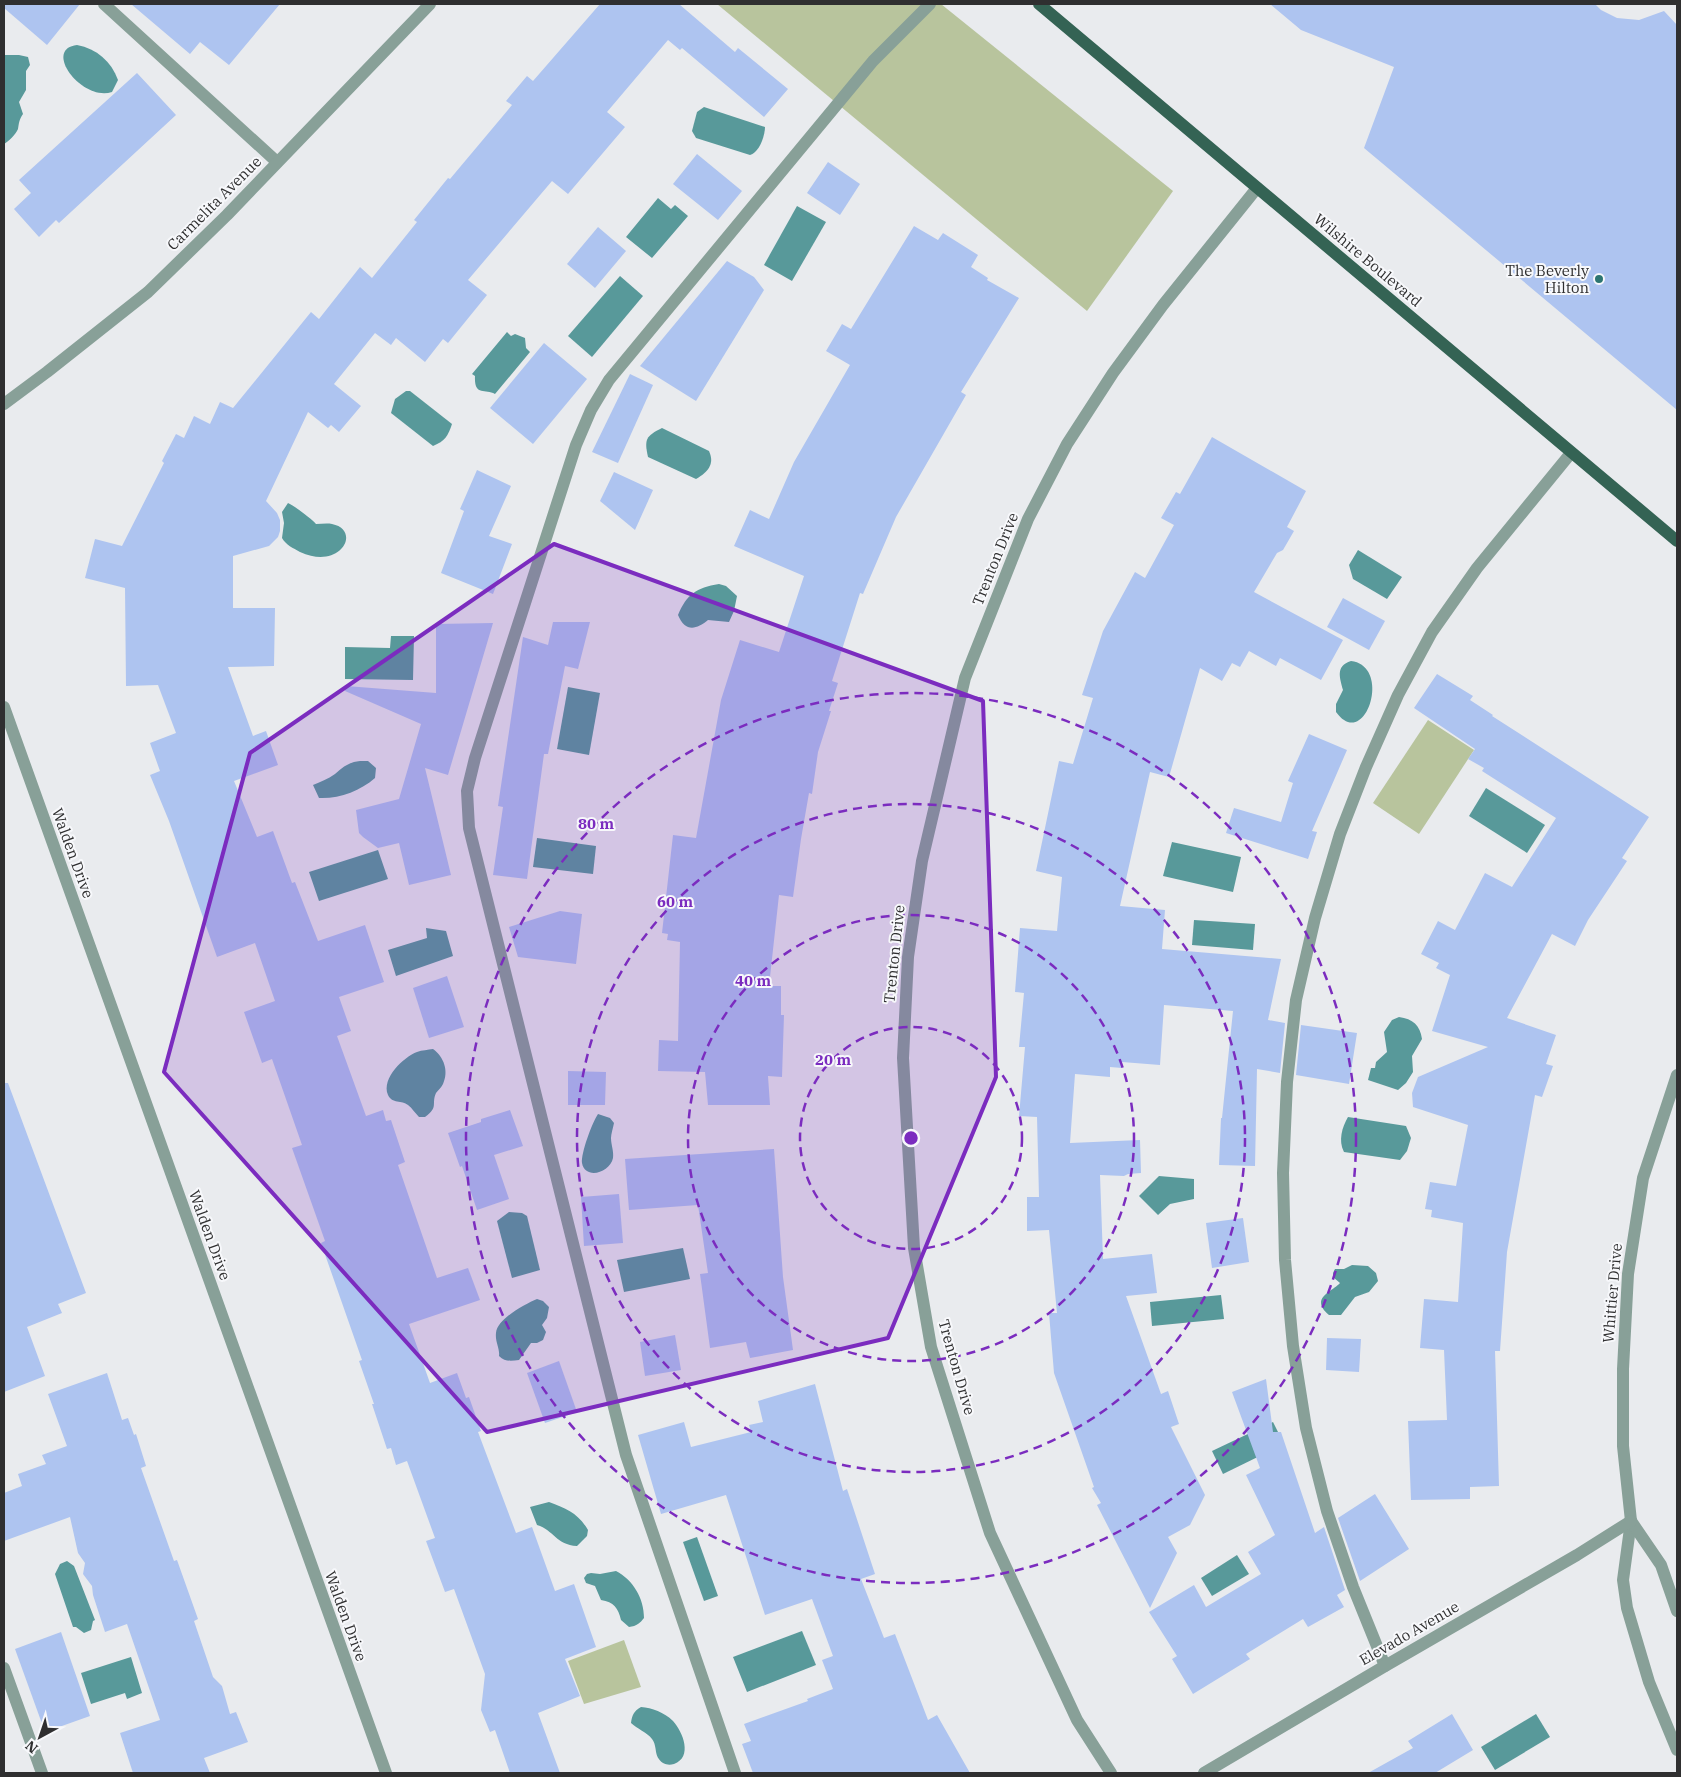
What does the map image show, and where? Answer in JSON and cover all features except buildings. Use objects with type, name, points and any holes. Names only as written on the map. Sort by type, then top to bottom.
[{"type":"main road","name":"Wilshire Boulevard","points":[[1039,4],[1677,541]]},
{"type":"street","points":[[104,4],[277,162]]},
{"type":"street","name":"Carmelita Avenue","points":[[4,404],[148,292],[227,215],[430,4]]},
{"type":"street","points":[[735,1773],[626,1455],[469,828],[467,791],[475,758],[576,445],[591,410],[609,380],[873,61],[930,4]]},
{"type":"street","name":"Trenton Drive","points":[[1111,1773],[1077,1720],[990,1533],[931,1347],[914,1248],[903,1058],[908,957],[922,861],[965,678],[1028,519],[1067,444],[1113,373],[1163,305],[1258,188]]},
{"type":"street","points":[[1385,1666],[1353,1587],[1327,1511],[1306,1428],[1293,1346],[1285,1260],[1283,1173],[1287,1082],[1296,1000],[1314,918],[1340,834],[1366,767],[1398,695],[1432,632],[1477,568],[1572,453]]},
{"type":"street","name":"Walden Drive","points":[[4,707],[386,1773]]},
{"type":"street","name":"Whittier Drive","points":[[1677,1075],[1643,1178],[1628,1274],[1623,1369],[1624,1446],[1631,1521],[1623,1580],[1627,1608],[1649,1682],[1677,1750]]},
{"type":"street","name":"Elevado Avenue","points":[[1204,1773],[1577,1555],[1631,1521]]},
{"type":"street","name":"Whittier Drive","points":[[1631,1521],[1660,1566],[1677,1611]]},
{"type":"street","points":[[4,1668],[42,1773]]},
{"type":"highlighted area","points":[[554,544],[983,701],[996,1077],[888,1338],[487,1432],[164,1072],[250,753]]},
{"type":"green space","points":[[717,4],[941,4],[1173,191],[1087,311]]},
{"type":"green space","points":[[1428,720],[1474,750],[1419,834],[1373,803]]},
{"type":"green space","points":[[624,1640],[641,1687],[584,1704],[568,1661]]},
{"type":"water","points":[[77,45],[91,49],[111,67],[118,80],[112,92],[100,93],[89,89],[70,74],[63,55],[67,49]]},
{"type":"water","points":[[4,55],[28,57],[30,65],[26,71],[26,90],[19,102],[23,114],[17,131],[4,144]]},
{"type":"water","points":[[704,107],[765,127],[759,148],[750,155],[696,138],[692,131],[697,112]]},
{"type":"water","points":[[658,198],[671,209],[675,205],[688,216],[652,258],[626,237]]},
{"type":"water","points":[[797,206],[826,222],[792,281],[764,265]]},
{"type":"water","points":[[620,276],[643,296],[592,357],[568,336]]},
{"type":"water","points":[[507,332],[511,336],[515,334],[525,338],[526,348],[530,352],[495,394],[481,391],[476,387],[475,376],[472,374]]},
{"type":"water","points":[[406,391],[410,391],[452,424],[443,440],[433,446],[391,413],[395,399]]},
{"type":"water","points":[[662,428],[709,451],[711,464],[704,474],[696,479],[648,457],[646,442],[652,433]]},
{"type":"water","points":[[288,503],[316,524],[332,524],[341,528],[345,534],[346,541],[343,547],[336,553],[327,556],[314,556],[300,552],[288,544],[282,538],[284,523],[282,512]]},
{"type":"water","points":[[1358,550],[1402,577],[1387,599],[1353,579],[1349,565]]},
{"type":"water","points":[[719,584],[726,586],[737,596],[734,611],[729,622],[708,620],[699,626],[687,627],[678,615],[685,602],[698,590]]},
{"type":"water","points":[[391,636],[414,636],[413,680],[345,679],[345,647],[390,648]]},
{"type":"water","points":[[1351,661],[1364,666],[1370,677],[1372,690],[1370,703],[1365,715],[1356,722],[1347,721],[1336,712],[1336,704],[1343,690],[1340,677],[1341,669],[1346,663]]},
{"type":"water","points":[[568,687],[600,693],[589,755],[557,749]]},
{"type":"water","points":[[368,761],[376,768],[375,778],[363,787],[349,793],[319,798],[313,785],[330,777],[349,764]]},
{"type":"water","points":[[1486,788],[1545,825],[1527,853],[1469,816]]},
{"type":"water","points":[[537,838],[596,846],[593,874],[533,867]]},
{"type":"water","points":[[1172,842],[1241,857],[1233,892],[1163,876]]},
{"type":"water","points":[[378,850],[388,879],[319,901],[309,872]]},
{"type":"water","points":[[1194,920],[1255,924],[1253,950],[1192,945]]},
{"type":"water","points":[[426,928],[446,931],[453,956],[396,976],[388,950],[427,938]]},
{"type":"water","points":[[1399,1017],[1408,1019],[1418,1026],[1422,1039],[1412,1056],[1413,1072],[1406,1083],[1398,1090],[1368,1080],[1371,1068],[1375,1068],[1376,1062],[1387,1052],[1384,1032],[1392,1020]]},
{"type":"water","points":[[433,1049],[443,1060],[446,1074],[445,1079],[436,1093],[432,1111],[425,1117],[419,1117],[408,1105],[390,1098],[387,1088],[388,1082],[395,1069],[406,1058],[423,1050]]},
{"type":"water","points":[[598,1114],[610,1118],[614,1123],[611,1138],[613,1158],[603,1171],[592,1173],[584,1168],[582,1158],[587,1138]]},
{"type":"water","points":[[1348,1117],[1406,1126],[1411,1138],[1407,1151],[1400,1160],[1344,1152],[1341,1143],[1342,1134]]},
{"type":"water","points":[[1159,1176],[1194,1179],[1194,1199],[1170,1204],[1158,1215],[1139,1196]]},
{"type":"water","points":[[509,1212],[522,1213],[527,1216],[540,1270],[512,1278],[497,1221]]},
{"type":"water","points":[[683,1248],[690,1279],[624,1292],[617,1260]]},
{"type":"water","points":[[1352,1265],[1368,1266],[1376,1273],[1378,1281],[1369,1292],[1355,1297],[1341,1315],[1329,1315],[1321,1304],[1324,1296],[1340,1283],[1333,1277],[1333,1273],[1335,1269],[1344,1269]]},
{"type":"water","points":[[1221,1295],[1224,1319],[1152,1326],[1150,1302]]},
{"type":"water","points":[[537,1299],[543,1301],[549,1307],[547,1318],[542,1325],[546,1332],[543,1340],[531,1343],[519,1360],[506,1360],[499,1356],[496,1333],[501,1322],[526,1304]]},
{"type":"water","points":[[1273,1422],[1284,1444],[1223,1474],[1212,1451]]},
{"type":"water","points":[[549,1502],[572,1512],[588,1530],[587,1536],[577,1546],[564,1543],[543,1527],[537,1525],[530,1507]]},
{"type":"water","points":[[697,1537],[718,1596],[704,1601],[683,1542]]},
{"type":"water","points":[[1237,1555],[1249,1574],[1212,1596],[1201,1578]]},
{"type":"water","points":[[67,1561],[74,1566],[95,1620],[91,1630],[84,1633],[73,1627],[55,1574],[60,1564]]},
{"type":"water","points":[[616,1571],[628,1579],[642,1603],[644,1618],[634,1626],[629,1627],[621,1620],[615,1606],[601,1600],[595,1586],[586,1583],[584,1578],[587,1574],[591,1573],[600,1574]]},
{"type":"water","points":[[802,1631],[816,1665],[747,1692],[733,1657]]},
{"type":"water","points":[[131,1657],[142,1693],[127,1699],[125,1693],[91,1704],[81,1673]]},
{"type":"water","points":[[641,1707],[654,1709],[662,1713],[677,1726],[683,1738],[685,1750],[680,1761],[671,1765],[663,1763],[658,1757],[652,1739],[631,1723],[634,1714]]},
{"type":"water","points":[[1536,1714],[1550,1737],[1495,1770],[1481,1747]]},
{"type":"place","name":"The Beverly Hilton","points":[[1599,279]]}]
